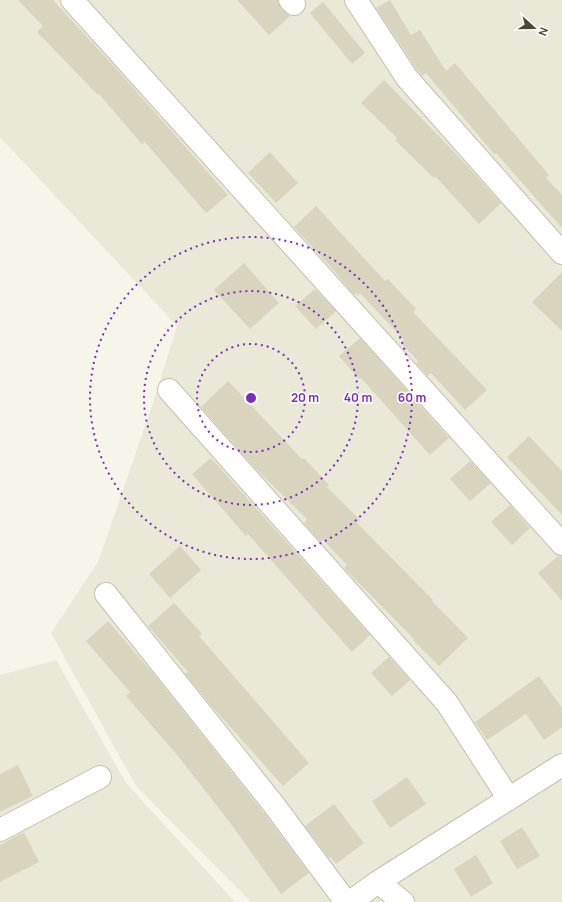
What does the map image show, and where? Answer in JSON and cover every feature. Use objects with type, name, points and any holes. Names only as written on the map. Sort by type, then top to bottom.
[{"type":"street","points":[[72,0],[562,544]]},
{"type":"street","points":[[356,0],[407,78],[562,253]]},
{"type":"street","points":[[169,390],[446,703],[509,799]]},
{"type":"street","points":[[106,594],[274,804],[346,902]]},
{"type":"street","points":[[350,902],[378,882],[562,765]]},
{"type":"street","points":[[0,830],[100,777]]},
{"type":"street","points":[[378,882],[404,902]]},
{"type":"shaded area","points":[[0,0],[562,0],[562,902],[251,902],[136,786],[51,633],[98,562],[152,406],[177,326],[0,137]]},
{"type":"shaded area","points":[[56,660],[126,783],[235,902],[0,902],[0,675]]},
{"type":"building","points":[[18,0],[53,0],[228,195],[206,213],[145,142],[142,144],[99,94],[98,95],[37,32],[43,26]]},
{"type":"building","points":[[237,0],[278,0],[281,9],[290,16],[269,35]]},
{"type":"building","points":[[390,0],[411,35],[420,30],[446,71],[455,63],[549,175],[546,178],[562,195],[562,228],[496,153],[494,154],[426,73],[422,76],[417,70],[376,8]]},
{"type":"building","points":[[323,2],[365,53],[352,64],[310,13]]},
{"type":"building","points":[[384,80],[458,156],[501,203],[479,224],[435,176],[434,178],[395,140],[397,138],[361,103]]},
{"type":"building","points":[[270,152],[298,183],[276,203],[248,173]]},
{"type":"building","points":[[316,206],[385,281],[388,279],[416,309],[413,312],[487,390],[465,410],[431,373],[428,376],[416,363],[418,361],[401,343],[404,340],[360,293],[358,296],[356,293],[354,295],[294,227]]},
{"type":"building","points":[[244,263],[279,303],[250,329],[214,290]]},
{"type":"building","points":[[562,272],[562,331],[532,302]]},
{"type":"building","points":[[315,289],[336,311],[316,329],[295,306]]},
{"type":"building","points":[[360,338],[449,438],[430,455],[361,378],[359,379],[339,356]]},
{"type":"building","points":[[228,381],[302,459],[304,458],[329,485],[327,487],[360,520],[357,523],[433,600],[432,601],[468,638],[439,666],[344,568],[347,565],[323,540],[320,542],[304,523],[307,519],[253,466],[201,407]]},
{"type":"building","points":[[529,436],[562,471],[562,515],[507,457]]},
{"type":"building","points":[[211,458],[370,635],[352,652],[248,534],[246,536],[192,474]]},
{"type":"building","points":[[470,461],[491,483],[470,501],[450,479]]},
{"type":"building","points":[[510,505],[530,528],[512,545],[491,522]]},
{"type":"building","points":[[180,546],[201,570],[170,598],[149,574]]},
{"type":"building","points":[[558,556],[562,556],[562,601],[538,573]]},
{"type":"building","points":[[174,603],[202,634],[199,636],[309,763],[283,786],[214,709],[185,674],[188,672],[148,626]]},
{"type":"building","points":[[108,621],[157,678],[264,813],[309,873],[281,894],[231,824],[178,756],[126,696],[130,692],[86,641]]},
{"type":"building","points":[[389,657],[410,680],[392,696],[371,673]]},
{"type":"building","points":[[539,676],[562,708],[562,727],[544,740],[526,714],[487,740],[475,722]]},
{"type":"building","points":[[18,765],[33,796],[0,812],[0,774]]},
{"type":"building","points":[[407,777],[426,804],[390,828],[372,801]]},
{"type":"building","points":[[334,804],[364,843],[336,864],[331,857],[329,858],[305,826]]},
{"type":"building","points":[[522,827],[540,856],[517,869],[500,841]]},
{"type":"building","points":[[24,832],[39,862],[0,882],[0,845]]},
{"type":"building","points":[[476,855],[493,883],[471,897],[454,869]]}]
